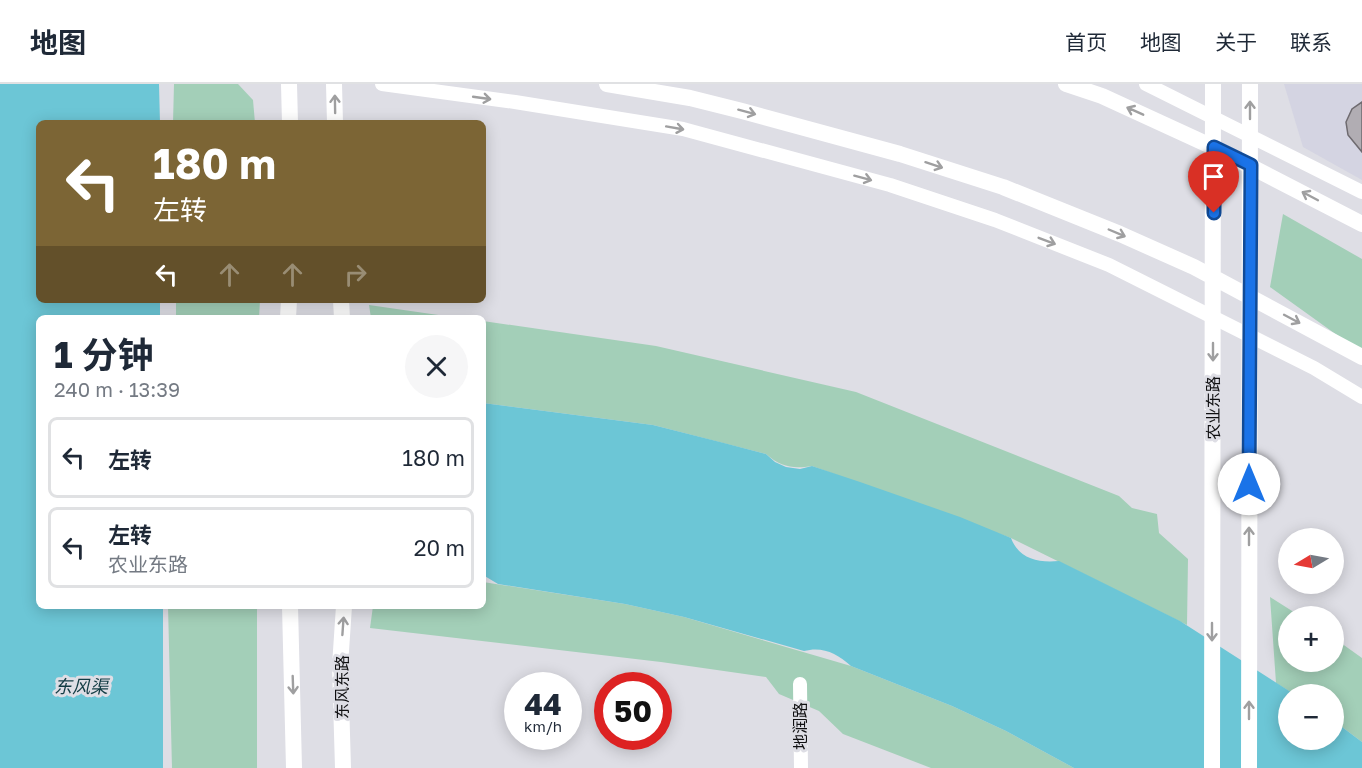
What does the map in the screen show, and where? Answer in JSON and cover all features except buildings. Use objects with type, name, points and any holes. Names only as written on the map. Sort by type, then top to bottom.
[{"type":"main road","points":[[290,84],[290,120]]},
{"type":"main road","points":[[334,84],[335,120]]},
{"type":"main road","points":[[607,84],[690,98],[911,158],[1003,187],[1152,248],[1250,296],[1362,357]]},
{"type":"main road","points":[[1066,84],[1102,96],[1214,147],[1362,224]]},
{"type":"main road","name":"农业东路","points":[[1212,768],[1213,84]]},
{"type":"main road","points":[[1249,768],[1250,84]]},
{"type":"main road","points":[[290,609],[294,768]]},
{"type":"main road","name":"东风东路","points":[[343,768],[340,666],[344,609]]},
{"type":"street","points":[[382,84],[515,102],[683,129],[890,185],[995,220],[1109,265],[1314,368],[1362,397]]},
{"type":"street","points":[[1146,84],[1362,192]]},
{"type":"street","name":"地润路","points":[[800,684],[801,768]]},
{"type":"shaded area","points":[[1284,84],[1362,84],[1362,180],[1303,147]]},
{"type":"green space","points":[[174,84],[238,84],[253,100],[255,120],[173,120]]},
{"type":"green space","points":[[1283,214],[1362,259],[1362,353],[1270,287]]},
{"type":"green space","points":[[176,303],[260,303],[259,315],[176,315]]},
{"type":"green space","points":[[369,305],[438,315],[371,315]]},
{"type":"green space","points":[[486,321],[656,346],[856,392],[1119,496],[1132,508],[1157,514],[1159,533],[1188,559],[1187,625],[1011,538],[812,466],[788,466],[766,454],[653,425],[486,403]]},
{"type":"green space","points":[[486,582],[625,604],[684,617],[851,666],[952,706],[1006,731],[1074,768],[931,768],[843,734],[819,711],[779,694],[766,677],[661,662],[370,628],[373,609],[486,609]]},
{"type":"green space","points":[[1270,597],[1284,606],[1278,606],[1278,672],[1344,672],[1344,645],[1362,658],[1362,742],[1344,728],[1344,684],[1276,683]]},
{"type":"green space","points":[[168,609],[257,609],[257,768],[172,768]]},
{"type":"water","name":"东风渠","points":[[0,84],[159,84],[160,120],[36,120],[36,303],[160,303],[160,315],[36,315],[36,609],[163,609],[163,768],[0,768]]},
{"type":"water","points":[[486,403],[653,425],[724,443],[766,454],[775,462],[786,467],[800,469],[812,466],[960,517],[1011,538],[1014,545],[1024,555],[1037,560],[1059,561],[1180,621],[1278,684],[1278,750],[1344,750],[1344,728],[1362,742],[1362,768],[1074,768],[1006,731],[952,706],[851,666],[829,652],[817,649],[804,651],[684,617],[625,604],[498,584],[486,577]]},
{"type":"route","points":[[1214,213],[1214,147],[1251,165],[1249,484]]}]
